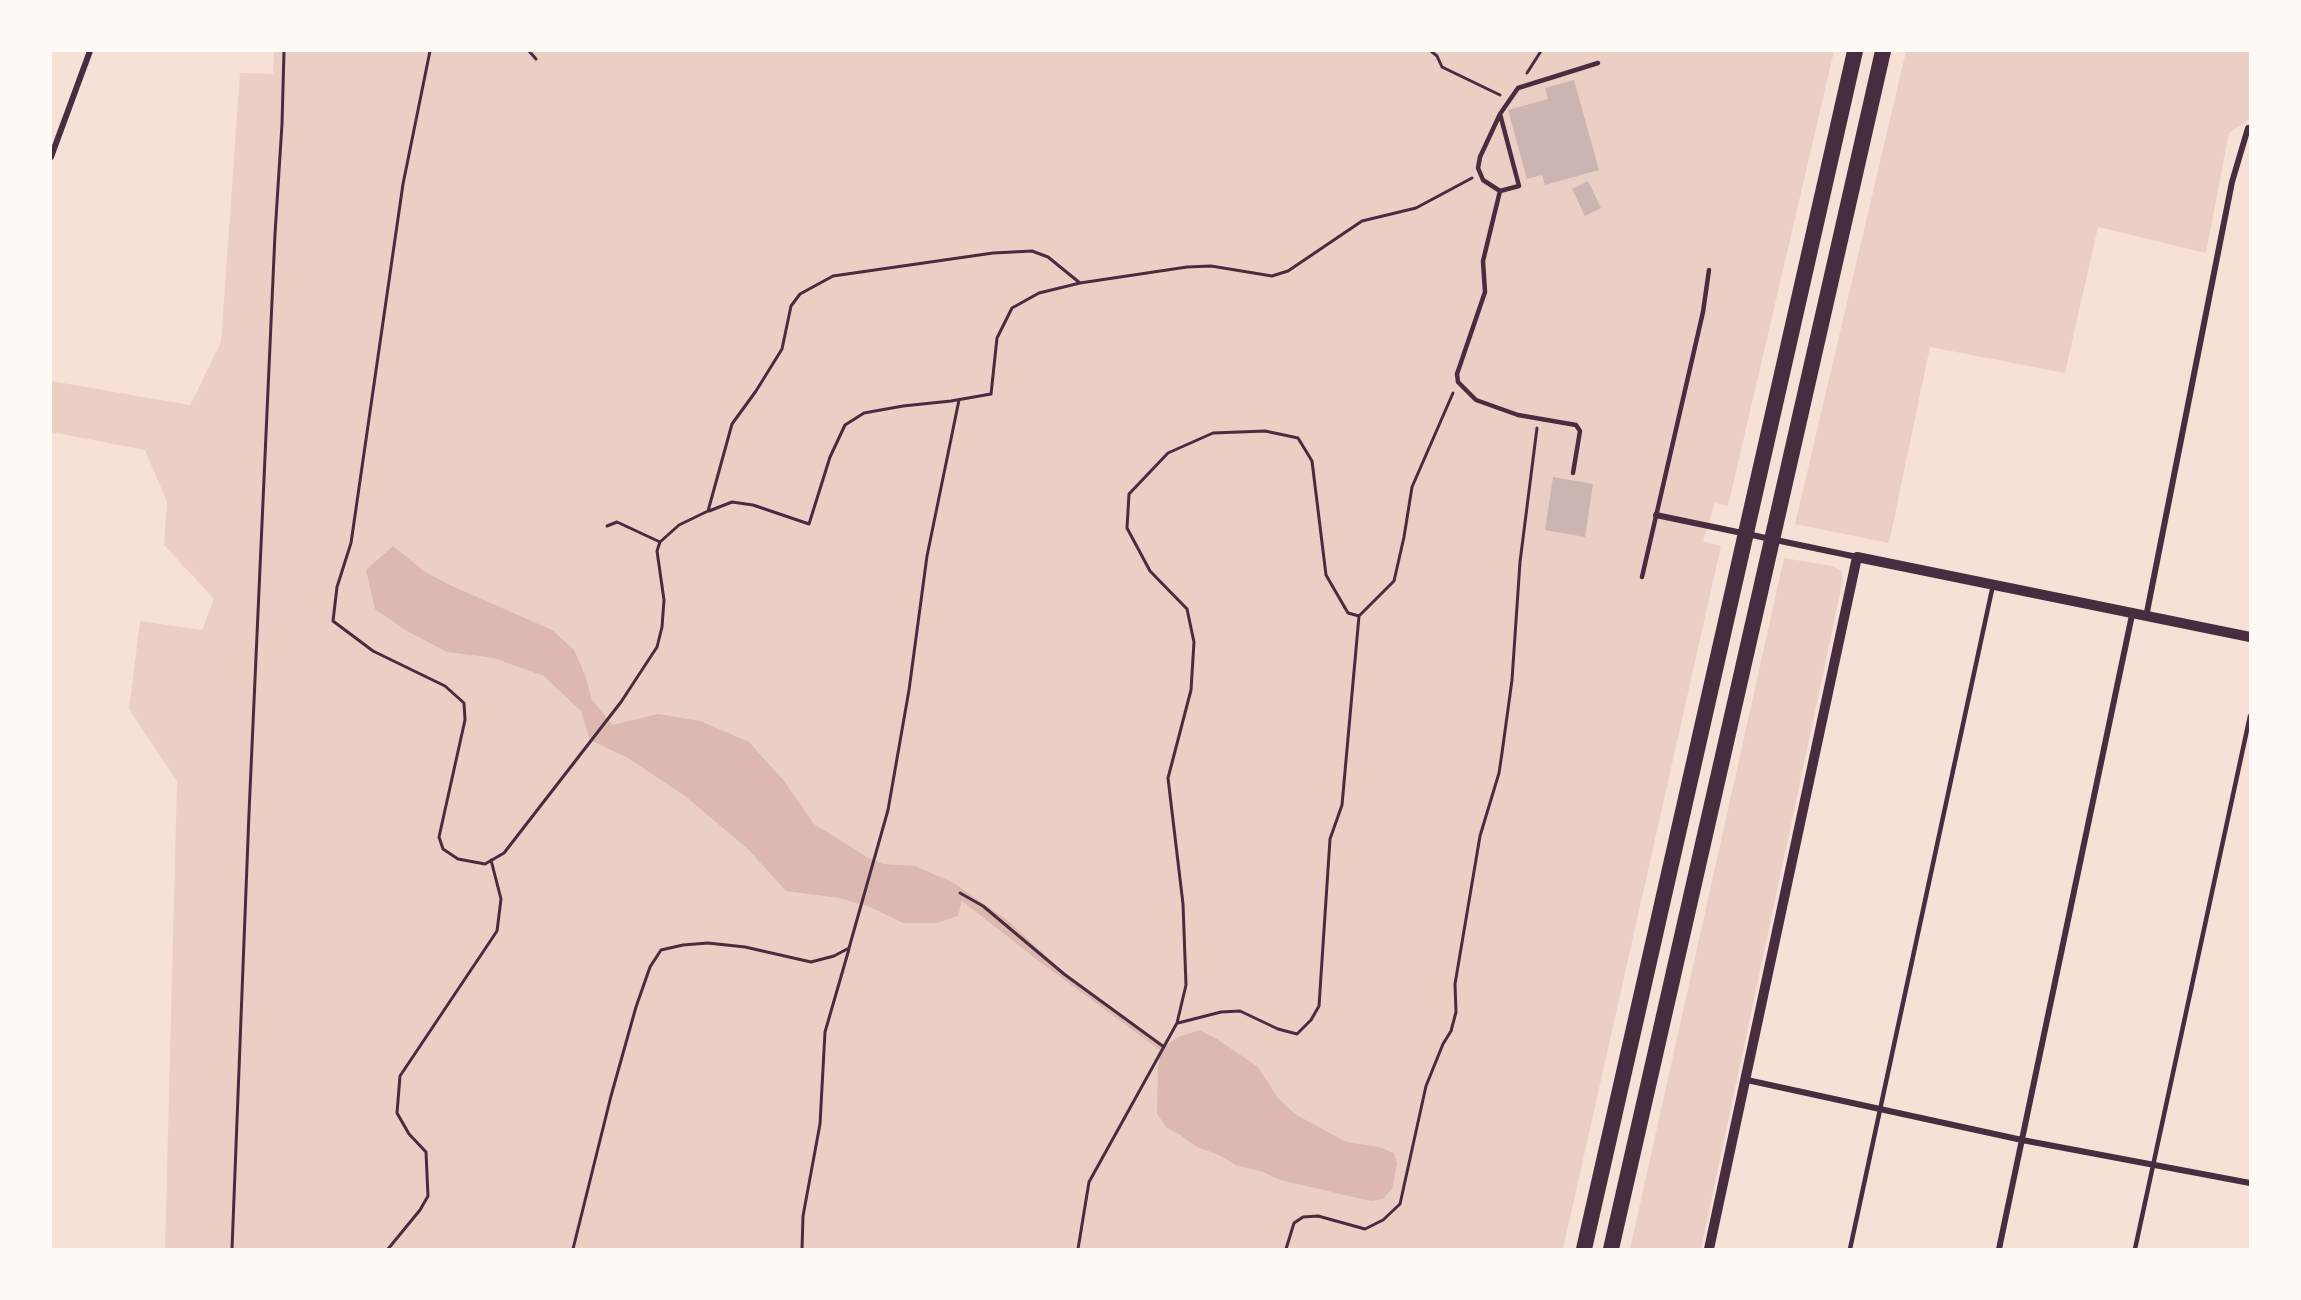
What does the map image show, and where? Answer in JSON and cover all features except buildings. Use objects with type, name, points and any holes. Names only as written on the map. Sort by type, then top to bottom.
[{"type":"highway","points":[[1584,1249],[1855,51]]},
{"type":"highway","points":[[1611,1249],[1883,51]]},
{"type":"street","points":[[51,157],[90,51]]},
{"type":"street","points":[[2146,616],[2232,182],[2248,128]]},
{"type":"street","points":[[1656,515],[2132,615],[2250,637]]},
{"type":"street","points":[[1709,1249],[1747,1080],[1857,557]]},
{"type":"street","points":[[1999,1249],[2132,615]]},
{"type":"street","points":[[1747,1080],[2022,1140],[2250,1183]]},
{"type":"lane","points":[[1500,114],[1519,186],[1500,191],[1483,180],[1478,168],[1480,157],[1500,114],[1508,99],[1518,88],[1598,63]]},
{"type":"lane","points":[[1500,191],[1483,261],[1485,292],[1457,374],[1458,382],[1476,399],[1518,416],[1576,425],[1580,431],[1574,473]]},
{"type":"lane","points":[[1642,577],[1703,312],[1709,270]]},
{"type":"lane","points":[[1850,1249],[1993,585]]},
{"type":"lane","points":[[2135,1249],[2250,716]]},
{"type":"path","points":[[232,1249],[249,813],[284,51]]},
{"type":"path","points":[[430,51],[403,184],[351,543],[337,587],[333,621],[374,651],[445,686],[464,704],[465,720],[439,837],[442,849],[458,859],[485,864],[504,853],[621,702],[657,647],[662,627],[664,600],[657,551],[660,542],[679,525],[732,502],[753,505],[809,524],[830,457],[845,425],[864,413],[991,394],[997,338],[1012,308],[1039,293],[1080,283],[1187,267],[1211,266],[1272,276],[1288,271],[1362,221],[1416,208],[1480,173]]},
{"type":"path","points":[[529,51],[536,59]]},
{"type":"path","points":[[1431,51],[1437,56],[1442,67],[1508,99]]},
{"type":"path","points":[[1518,88],[1541,51]]},
{"type":"path","points":[[708,511],[732,424],[782,349],[791,306],[800,294],[833,276],[993,254],[1032,251],[1048,257],[1080,283]]},
{"type":"path","points":[[1178,1023],[1221,1012],[1240,1011],[1278,1029],[1297,1034],[1311,1020],[1319,1006],[1330,839],[1342,805],[1359,616],[1394,581],[1412,487],[1458,382]]},
{"type":"path","points":[[802,1249],[803,1216],[820,1124],[825,1032],[888,810],[909,690],[927,556],[959,400]]},
{"type":"path","points":[[1286,1249],[1294,1223],[1303,1216],[1318,1216],[1365,1229],[1383,1220],[1400,1204],[1426,1086],[1454,1022],[1455,984],[1480,836],[1502,753],[1512,680],[1520,562],[1538,420]]},
{"type":"path","points":[[1078,1249],[1089,1182],[1178,1023],[1186,984],[1183,904],[1168,778],[1191,690],[1194,642],[1187,609],[1150,571],[1127,528],[1129,494],[1168,453],[1213,433],[1264,431],[1298,438],[1312,461],[1326,575],[1348,613],[1359,616]]},
{"type":"path","points":[[607,526],[617,522],[660,542]]},
{"type":"path","points":[[388,1249],[420,1210],[428,1196],[426,1152],[409,1134],[397,1113],[400,1076],[496,931],[501,899],[491,860]]},
{"type":"path","points":[[960,893],[983,906],[1064,974],[1164,1047]]},
{"type":"path","points":[[573,1249],[608,1107],[636,1007],[650,967],[661,950],[708,943],[745,947],[810,962],[834,956],[849,948]]},
{"type":"shaded area","points":[[274,51],[1834,51],[1728,506],[1715,503],[1703,541],[1721,546],[1563,1249],[165,1249],[177,781],[129,709],[140,621],[202,630],[214,599],[164,545],[167,502],[145,450],[51,432],[51,381],[190,405],[221,342],[240,73],[273,74]]},
{"type":"shaded area","points":[[1906,51],[2250,51],[2250,119],[2229,133],[2206,253],[2098,227],[2065,373],[1930,347],[1889,543],[1795,524]]},
{"type":"shaded area","points":[[393,546],[425,572],[552,630],[574,650],[585,675],[592,700],[613,725],[658,714],[700,721],[749,742],[784,781],[814,824],[867,857],[883,864],[915,866],[954,883],[1007,920],[1069,977],[1164,1047],[1178,1037],[1199,1030],[1217,1039],[1258,1067],[1278,1098],[1295,1114],[1346,1142],[1379,1147],[1394,1153],[1397,1163],[1392,1189],[1383,1199],[1371,1201],[1280,1180],[1263,1172],[1236,1165],[1219,1155],[1197,1147],[1167,1128],[1157,1114],[1158,1068],[1161,1051],[962,901],[958,916],[936,923],[903,923],[870,907],[839,898],[786,891],[748,849],[685,796],[628,758],[590,740],[581,711],[544,676],[494,658],[447,652],[407,631],[375,609],[366,570]]},
{"type":"shaded area","points":[[1784,558],[1832,566],[1841,570],[1843,580],[1701,1249],[1630,1249]]}]
